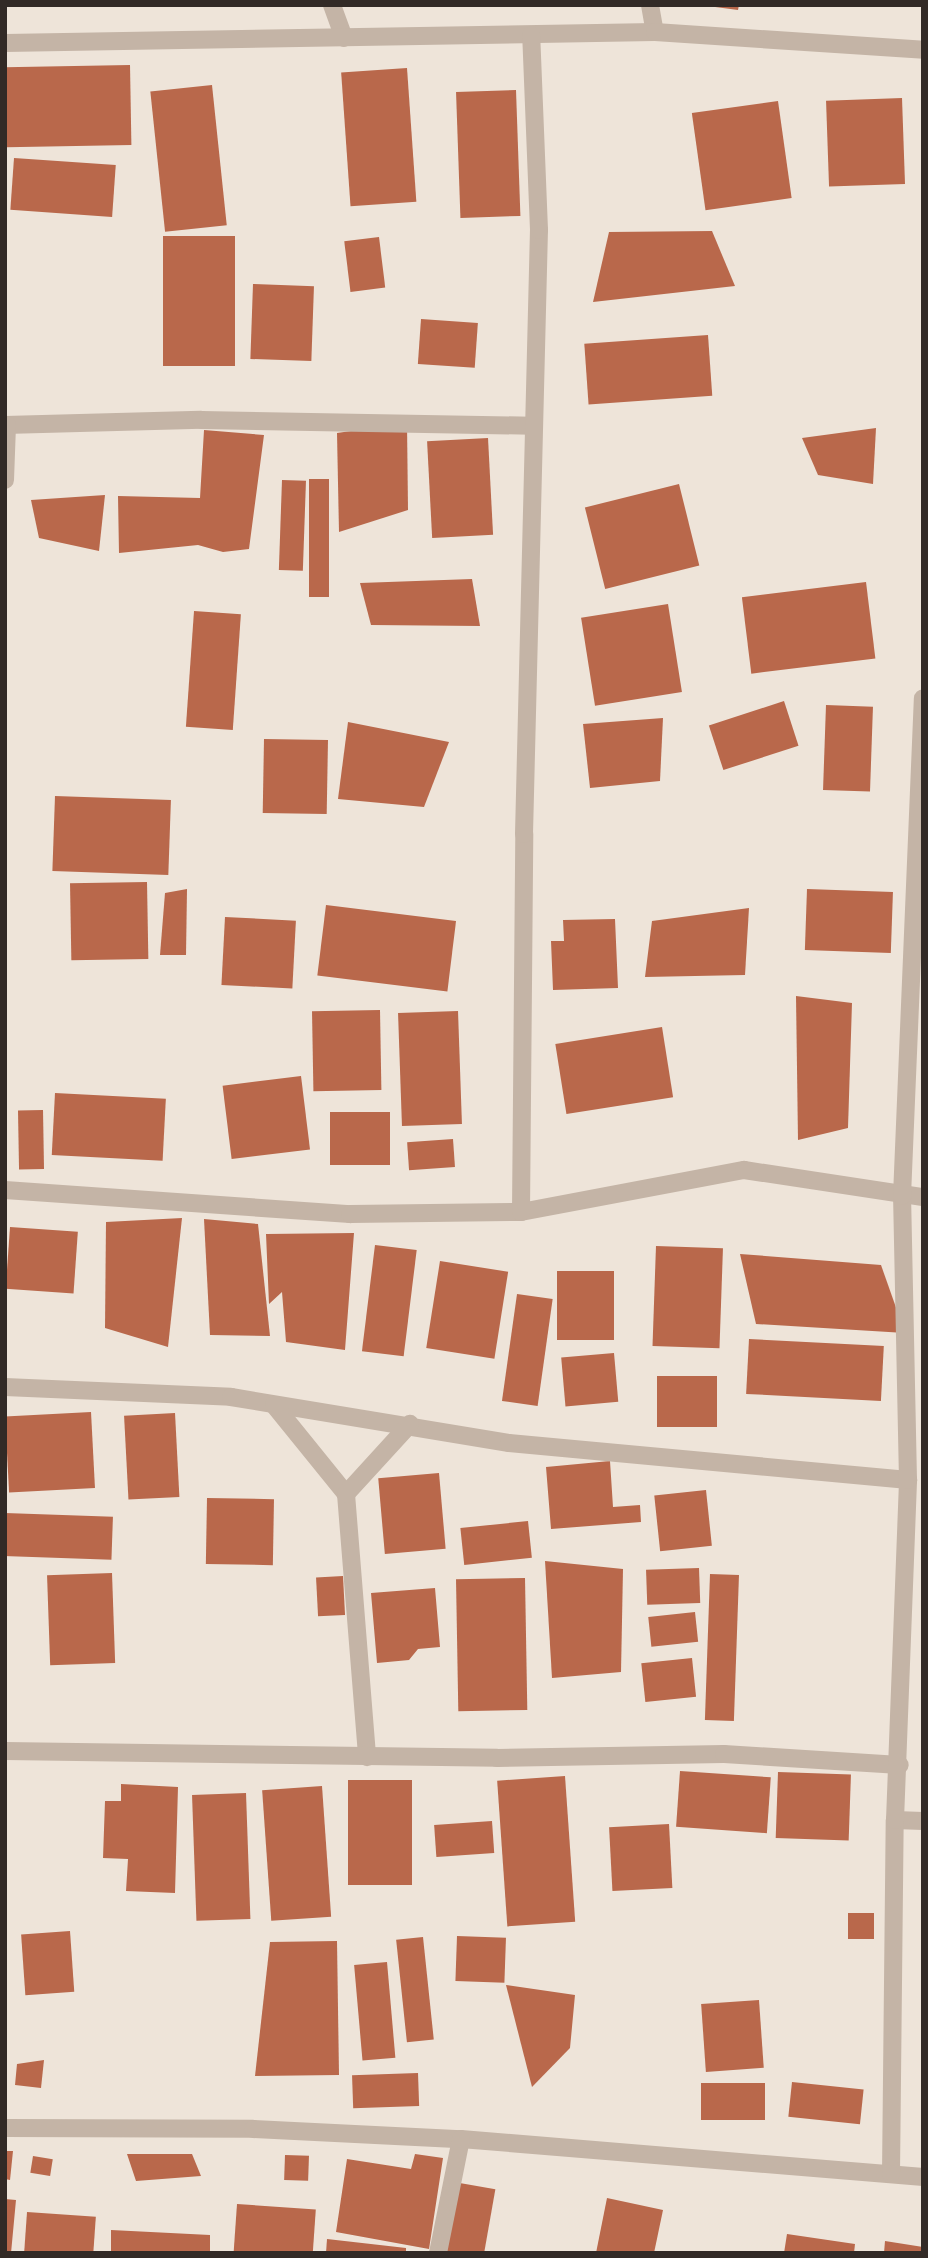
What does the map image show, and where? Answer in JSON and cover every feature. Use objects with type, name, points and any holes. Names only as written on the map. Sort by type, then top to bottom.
[{"type":"street","points":[[332,5],[344,38]]},
{"type":"street","points":[[650,5],[655,32]]},
{"type":"street","points":[[5,43],[655,32],[923,50]]},
{"type":"street","points":[[521,1212],[532,426],[539,230],[531,35]]},
{"type":"street","points":[[5,480],[6,425],[201,420],[532,426]]},
{"type":"street","points":[[891,2174],[895,1820],[914,1522],[908,1480],[902,1196],[923,698]]},
{"type":"street","points":[[5,1190],[350,1214],[521,1212],[744,1170],[902,1196],[923,1197]]},
{"type":"street","points":[[5,1387],[232,1397],[410,1424],[509,1443],[908,1480]]},
{"type":"street","points":[[274,1405],[346,1494],[367,1757]]},
{"type":"street","points":[[346,1494],[410,1424]]},
{"type":"street","points":[[5,1751],[367,1757],[724,1755],[900,1765]]},
{"type":"street","points":[[895,1820],[923,1821]]},
{"type":"street","points":[[5,2128],[253,2129],[461,2139],[923,2178]]},
{"type":"street","points":[[438,2253],[461,2139]]},
{"type":"building","points":[[700,5],[739,5],[738,10]]},
{"type":"building","points":[[130,65],[131,145],[6,147],[5,67]]},
{"type":"building","points":[[407,68],[416,202],[351,206],[341,73]]},
{"type":"building","points":[[212,85],[227,225],[165,232],[150,91]]},
{"type":"building","points":[[516,90],[520,216],[460,218],[456,92]]},
{"type":"building","points":[[902,98],[905,184],[829,187],[826,101]]},
{"type":"building","points":[[778,101],[792,198],[705,210],[692,113]]},
{"type":"building","points":[[14,158],[116,165],[112,217],[10,210]]},
{"type":"building","points":[[712,231],[735,286],[593,302],[609,232]]},
{"type":"building","points":[[163,236],[235,236],[235,366],[163,366]]},
{"type":"building","points":[[379,237],[385,288],[350,292],[344,241]]},
{"type":"building","points":[[253,284],[314,286],[311,361],[250,359]]},
{"type":"building","points":[[421,319],[478,323],[475,368],[418,364]]},
{"type":"building","points":[[708,335],[712,396],[589,405],[584,344]]},
{"type":"building","points":[[407,423],[408,510],[339,532],[337,433]]},
{"type":"building","points":[[876,428],[873,484],[818,475],[802,438]]},
{"type":"building","points":[[204,430],[264,435],[249,549],[223,552],[198,545],[119,553],[118,496],[200,498]]},
{"type":"building","points":[[488,438],[493,535],[432,538],[427,441]]},
{"type":"building","points":[[309,479],[329,479],[329,597],[309,597]]},
{"type":"building","points":[[282,480],[306,481],[303,571],[279,570]]},
{"type":"building","points":[[679,484],[699,566],[605,589],[585,507]]},
{"type":"building","points":[[105,495],[99,551],[39,538],[31,500]]},
{"type":"building","points":[[472,579],[480,626],[371,625],[360,583]]},
{"type":"building","points":[[866,582],[875,658],[751,674],[742,597]]},
{"type":"building","points":[[668,604],[682,692],[595,706],[581,618]]},
{"type":"building","points":[[194,611],[241,614],[233,730],[186,727]]},
{"type":"building","points":[[784,701],[799,746],[723,770],[709,725]]},
{"type":"building","points":[[826,705],[873,707],[870,792],[823,790]]},
{"type":"building","points":[[663,718],[660,781],[590,788],[583,724]]},
{"type":"building","points":[[348,722],[449,742],[424,807],[338,799]]},
{"type":"building","points":[[264,739],[328,740],[327,814],[263,813]]},
{"type":"building","points":[[55,796],[171,800],[168,875],[52,871]]},
{"type":"building","points":[[147,882],[148,959],[71,960],[70,883]]},
{"type":"building","points":[[187,889],[186,955],[160,955],[165,893]]},
{"type":"building","points":[[807,889],[893,892],[891,953],[805,950]]},
{"type":"building","points":[[326,905],[456,921],[447,991],[317,975]]},
{"type":"building","points":[[749,908],[745,975],[645,977],[652,921]]},
{"type":"building","points":[[225,917],[296,921],[292,989],[221,985]]},
{"type":"building","points":[[615,919],[618,988],[553,990],[551,941],[564,941],[563,920]]},
{"type":"building","points":[[796,996],[852,1003],[848,1128],[798,1140]]},
{"type":"building","points":[[380,1010],[381,1090],[313,1091],[312,1011]]},
{"type":"building","points":[[458,1011],[462,1124],[402,1126],[398,1013]]},
{"type":"building","points":[[662,1027],[673,1097],[566,1114],[555,1044]]},
{"type":"building","points":[[301,1076],[310,1149],[232,1159],[223,1086]]},
{"type":"building","points":[[55,1093],[166,1099],[163,1161],[52,1155]]},
{"type":"building","points":[[18,1110],[43,1110],[44,1169],[19,1169]]},
{"type":"building","points":[[330,1112],[390,1112],[390,1165],[330,1165]]},
{"type":"building","points":[[453,1139],[455,1167],[409,1170],[407,1142]]},
{"type":"building","points":[[182,1218],[168,1347],[105,1328],[106,1222]]},
{"type":"building","points":[[204,1219],[258,1224],[270,1336],[210,1335]]},
{"type":"building","points":[[10,1227],[78,1232],[74,1294],[6,1289]]},
{"type":"building","points":[[354,1233],[345,1350],[286,1342],[282,1292],[269,1304],[266,1234]]},
{"type":"building","points":[[375,1245],[417,1250],[404,1356],[362,1351]]},
{"type":"building","points":[[656,1246],[723,1248],[719,1348],[653,1346]]},
{"type":"building","points":[[740,1254],[881,1265],[905,1333],[756,1324]]},
{"type":"building","points":[[440,1261],[508,1272],[494,1359],[426,1348]]},
{"type":"building","points":[[557,1271],[614,1271],[614,1340],[557,1340]]},
{"type":"building","points":[[517,1294],[553,1299],[538,1406],[502,1401]]},
{"type":"building","points":[[749,1339],[884,1346],[881,1401],[746,1394]]},
{"type":"building","points":[[614,1353],[618,1402],[565,1406],[561,1358]]},
{"type":"building","points":[[657,1376],[717,1376],[717,1427],[657,1427]]},
{"type":"building","points":[[91,1412],[95,1488],[9,1492],[5,1417]]},
{"type":"building","points":[[175,1413],[179,1497],[128,1500],[124,1416]]},
{"type":"building","points":[[610,1461],[613,1507],[640,1505],[641,1522],[551,1529],[546,1467]]},
{"type":"building","points":[[439,1473],[446,1549],[385,1554],[378,1478]]},
{"type":"building","points":[[706,1490],[712,1546],[660,1551],[654,1495]]},
{"type":"building","points":[[207,1498],[274,1499],[273,1565],[206,1564]]},
{"type":"building","points":[[5,1513],[113,1517],[111,1560],[5,1556]]},
{"type":"building","points":[[528,1521],[532,1558],[464,1565],[460,1528]]},
{"type":"building","points":[[545,1561],[623,1569],[621,1672],[552,1678]]},
{"type":"building","points":[[699,1568],[700,1603],[647,1605],[646,1570]]},
{"type":"building","points":[[112,1573],[115,1663],[50,1665],[47,1575]]},
{"type":"building","points":[[710,1574],[739,1575],[734,1721],[705,1720]]},
{"type":"building","points":[[343,1576],[345,1615],[318,1616],[316,1577]]},
{"type":"building","points":[[525,1578],[527,1710],[458,1711],[456,1579]]},
{"type":"building","points":[[435,1588],[440,1647],[418,1649],[409,1660],[377,1663],[371,1593]]},
{"type":"building","points":[[695,1612],[698,1642],[651,1647],[648,1617]]},
{"type":"building","points":[[692,1658],[696,1697],[645,1702],[641,1663]]},
{"type":"building","points":[[680,1771],[771,1777],[767,1833],[676,1827]]},
{"type":"building","points":[[778,1772],[851,1775],[849,1841],[776,1838]]},
{"type":"building","points":[[565,1776],[575,1922],[507,1926],[497,1781]]},
{"type":"building","points":[[348,1780],[412,1780],[412,1885],[348,1885]]},
{"type":"building","points":[[121,1784],[178,1787],[175,1893],[126,1891],[128,1859],[103,1858],[105,1801],[121,1801]]},
{"type":"building","points":[[322,1786],[331,1917],[271,1921],[262,1790]]},
{"type":"building","points":[[246,1793],[250,1919],[196,1921],[192,1795]]},
{"type":"building","points":[[492,1821],[494,1853],[436,1857],[434,1825]]},
{"type":"building","points":[[669,1824],[672,1888],[612,1891],[609,1827]]},
{"type":"building","points":[[848,1913],[874,1913],[874,1939],[848,1939]]},
{"type":"building","points":[[70,1931],[74,1992],[25,1995],[21,1934]]},
{"type":"building","points":[[457,1936],[506,1938],[504,1983],[455,1981]]},
{"type":"building","points":[[423,1937],[434,2039],[407,2042],[396,1940]]},
{"type":"building","points":[[337,1941],[339,2075],[255,2076],[270,1942]]},
{"type":"building","points":[[387,1962],[395,2058],[362,2061],[354,1965]]},
{"type":"building","points":[[506,1985],[575,1995],[570,2048],[532,2087]]},
{"type":"building","points":[[759,2000],[764,2068],[706,2072],[701,2004]]},
{"type":"building","points":[[44,2060],[41,2088],[15,2085],[17,2064]]},
{"type":"building","points":[[418,2073],[419,2106],[353,2108],[352,2075]]},
{"type":"building","points":[[792,2082],[864,2090],[860,2124],[788,2117]]},
{"type":"building","points":[[701,2083],[765,2083],[765,2120],[701,2120]]},
{"type":"building","points":[[5,2151],[13,2151],[10,2180],[5,2179]]},
{"type":"building","points":[[127,2154],[192,2154],[201,2176],[136,2181]]},
{"type":"building","points":[[415,2154],[443,2158],[429,2249],[336,2232],[347,2159],[411,2169]]},
{"type":"building","points":[[285,2155],[309,2156],[308,2181],[284,2180]]},
{"type":"building","points":[[33,2156],[53,2159],[50,2176],[30,2173]]},
{"type":"building","points":[[454,2182],[495,2189],[484,2253],[441,2253]]},
{"type":"building","points":[[607,2198],[663,2210],[654,2253],[596,2253]]},
{"type":"building","points":[[5,2199],[16,2200],[11,2253],[5,2253]]},
{"type":"building","points":[[237,2204],[316,2210],[313,2253],[234,2253]]},
{"type":"building","points":[[27,2212],[96,2217],[93,2253],[24,2253]]},
{"type":"building","points":[[111,2230],[210,2235],[210,2253],[111,2253]]},
{"type":"building","points":[[787,2234],[855,2244],[854,2253],[784,2253]]},
{"type":"building","points":[[327,2239],[406,2248],[406,2253],[326,2253]]},
{"type":"building","points":[[885,2241],[923,2247],[923,2253],[884,2253]]}]
